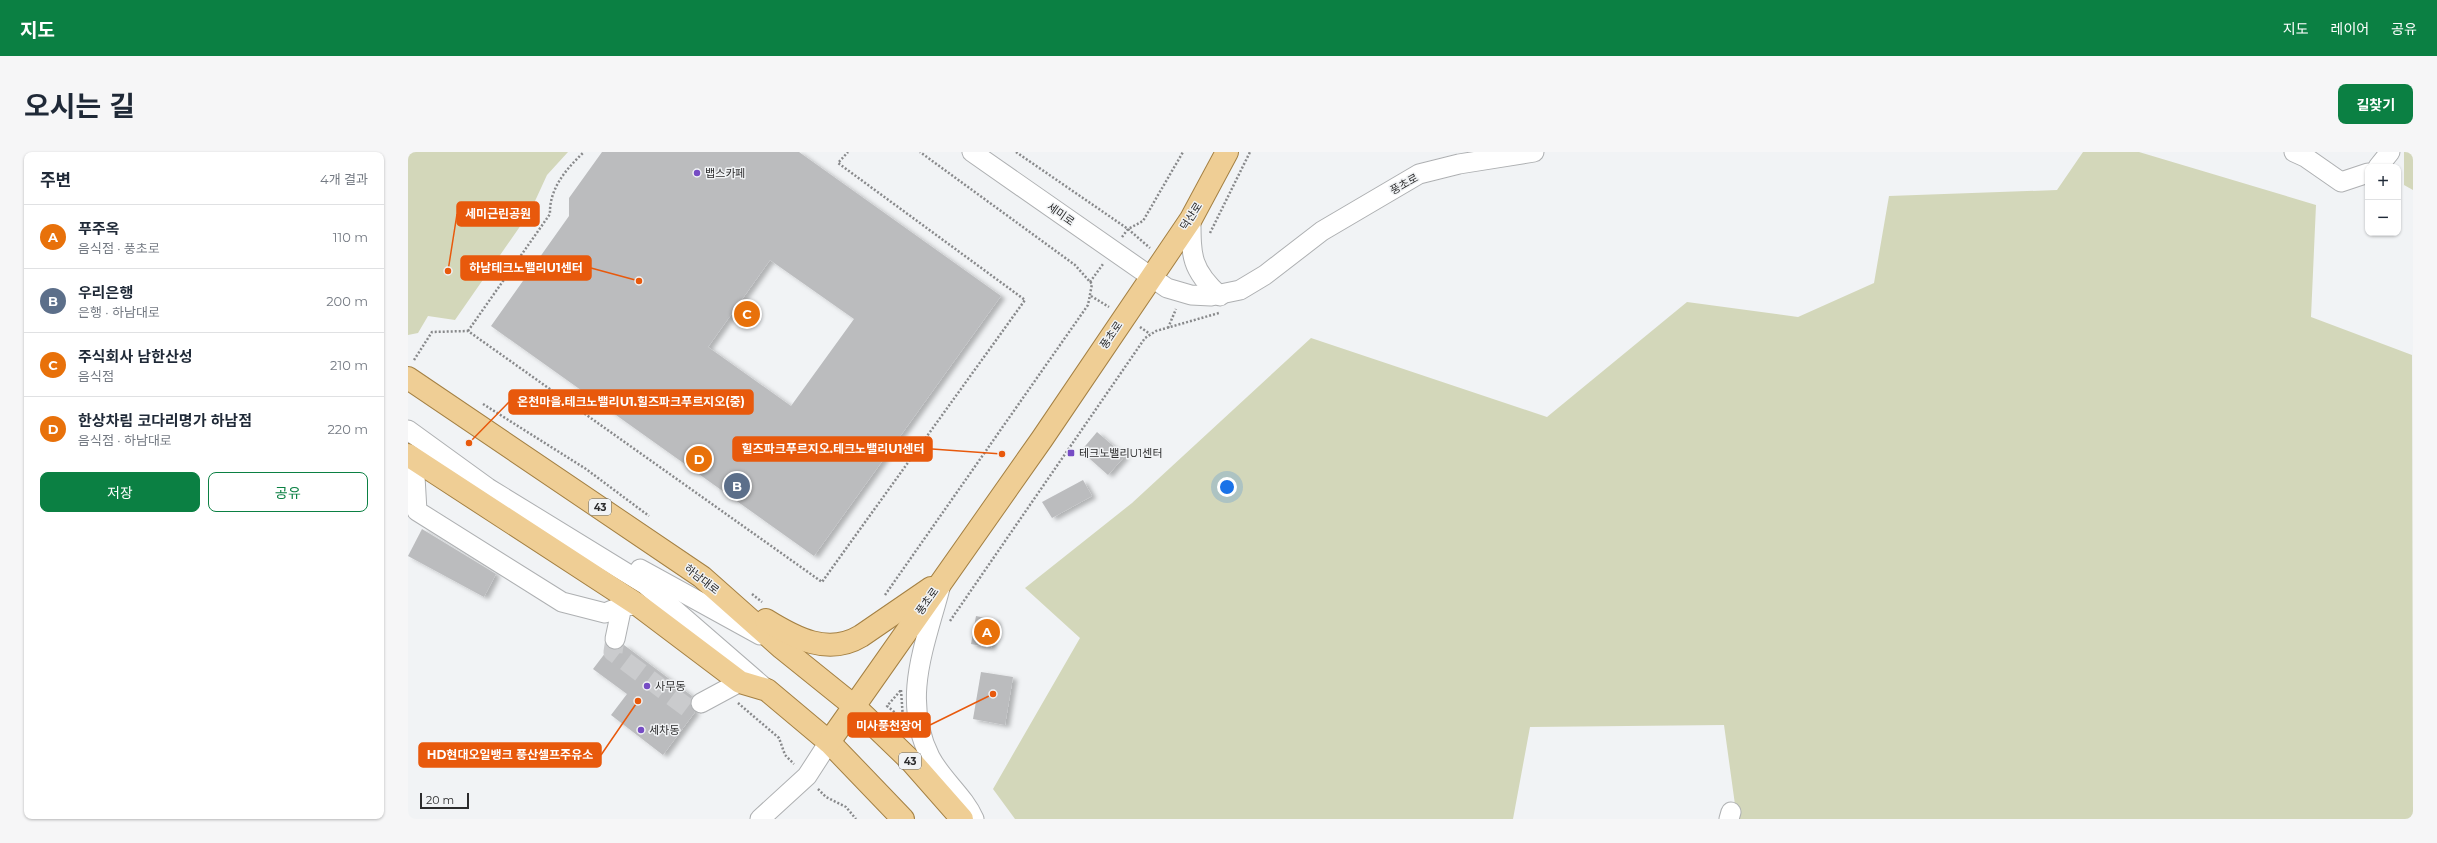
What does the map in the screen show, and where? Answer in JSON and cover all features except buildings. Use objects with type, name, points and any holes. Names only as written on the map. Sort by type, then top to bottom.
[{"type":"main road","name":"덕산로","points":[[1150,277],[1191,218],[1227,152]]},
{"type":"main road","name":"풍초로","points":[[829,742],[1042,439],[1150,277]]},
{"type":"main road","name":"하남대로","points":[[411,369],[702,577],[782,648],[854,706],[910,761],[962,819]]},
{"type":"main road","points":[[411,457],[630,606],[732,687],[767,690],[829,742],[903,819]]},
{"type":"main road","points":[[702,577],[791,635],[804,641],[835,645],[852,642],[942,580]]},
{"type":"street","name":"세미로","points":[[972,152],[1150,277]]},
{"type":"street","name":"풍초로","points":[[1150,277],[1179,292],[1191,295],[1220,296],[1249,286],[1322,231],[1419,174],[1459,164],[1534,152]]},
{"type":"street","points":[[2294,152],[2305,157],[2341,182],[2365,173]]},
{"type":"street","points":[[2380,164],[2390,152]]},
{"type":"street","points":[[1191,218],[1191,248],[1193,261],[1202,279],[1220,296]]},
{"type":"street","points":[[408,421],[498,484],[648,574],[782,648]]},
{"type":"street","points":[[408,430],[488,488],[646,585],[767,690]]},
{"type":"street","points":[[411,457],[416,511],[562,602],[605,612],[630,606]]},
{"type":"street","points":[[942,580],[917,673],[916,712],[922,738],[930,758],[970,810],[974,819]]},
{"type":"street","points":[[616,639],[630,606]]},
{"type":"street","points":[[701,703],[732,687]]},
{"type":"street","points":[[760,819],[807,776],[829,742]]},
{"type":"path","points":[[468,332],[550,214],[550,200],[560,179],[584,152]]},
{"type":"path","points":[[411,369],[432,332],[468,332],[822,582],[1025,300],[838,164],[848,152]]},
{"type":"path","points":[[883,598],[1088,305],[1092,284],[1075,265],[920,152]]},
{"type":"path","points":[[1016,152],[1128,228],[1143,221],[1183,152]]},
{"type":"path","points":[[1206,238],[1250,152]]},
{"type":"path","points":[[947,627],[1141,343],[1150,334],[1165,330]]},
{"type":"path","points":[[732,687],[779,738],[785,755],[826,797],[846,807],[856,819]]},
{"type":"green space","points":[[408,152],[568,152],[547,175],[530,212],[455,320],[428,316],[418,333],[408,335]]},
{"type":"green space","points":[[2083,152],[2139,152],[2316,205],[2311,317],[2412,355],[2413,819],[1737,819],[1724,725],[1530,727],[1513,819],[1015,819],[993,789],[1080,638],[1025,588],[1132,503],[1311,338],[1547,417],[1687,302],[1798,317],[1874,283],[1889,196],[2057,190]]},
{"type":"green space","points":[[2404,152],[2413,152],[2413,190],[2404,185]]},
{"type":"tunnel","points":[[615,639],[613,652],[689,709],[701,703]]},
{"type":"place","name":"뱁스카페","points":[[697,173]]},
{"type":"place","name":"세미근린공원","points":[[448,271]]},
{"type":"place","name":"하남테크노밸리U1센터","points":[[639,281]]},
{"type":"place","name":"주식회사 남한산성","points":[[747,314]]},
{"type":"place","name":"온천마을.테크노밸리U1.힐즈파크푸르지오(중)","points":[[469,443]]},
{"type":"place","name":"테크노밸리U1센터","points":[[1071,453]]},
{"type":"place","name":"힐즈파크푸르지오.테크노밸리U1센터","points":[[1002,454]]},
{"type":"place","name":"한상차림 코다리명가 하남점","points":[[699,459]]},
{"type":"place","name":"우리은행","points":[[737,486]]},
{"type":"place","name":"푸주옥","points":[[987,632]]},
{"type":"place","name":"사무동","points":[[647,686]]},
{"type":"place","name":"미사풍천장어","points":[[993,694]]},
{"type":"place","name":"HD현대오일뱅크 풍산셀프주유소","points":[[638,701]]},
{"type":"place","name":"세차동","points":[[641,730]]}]
